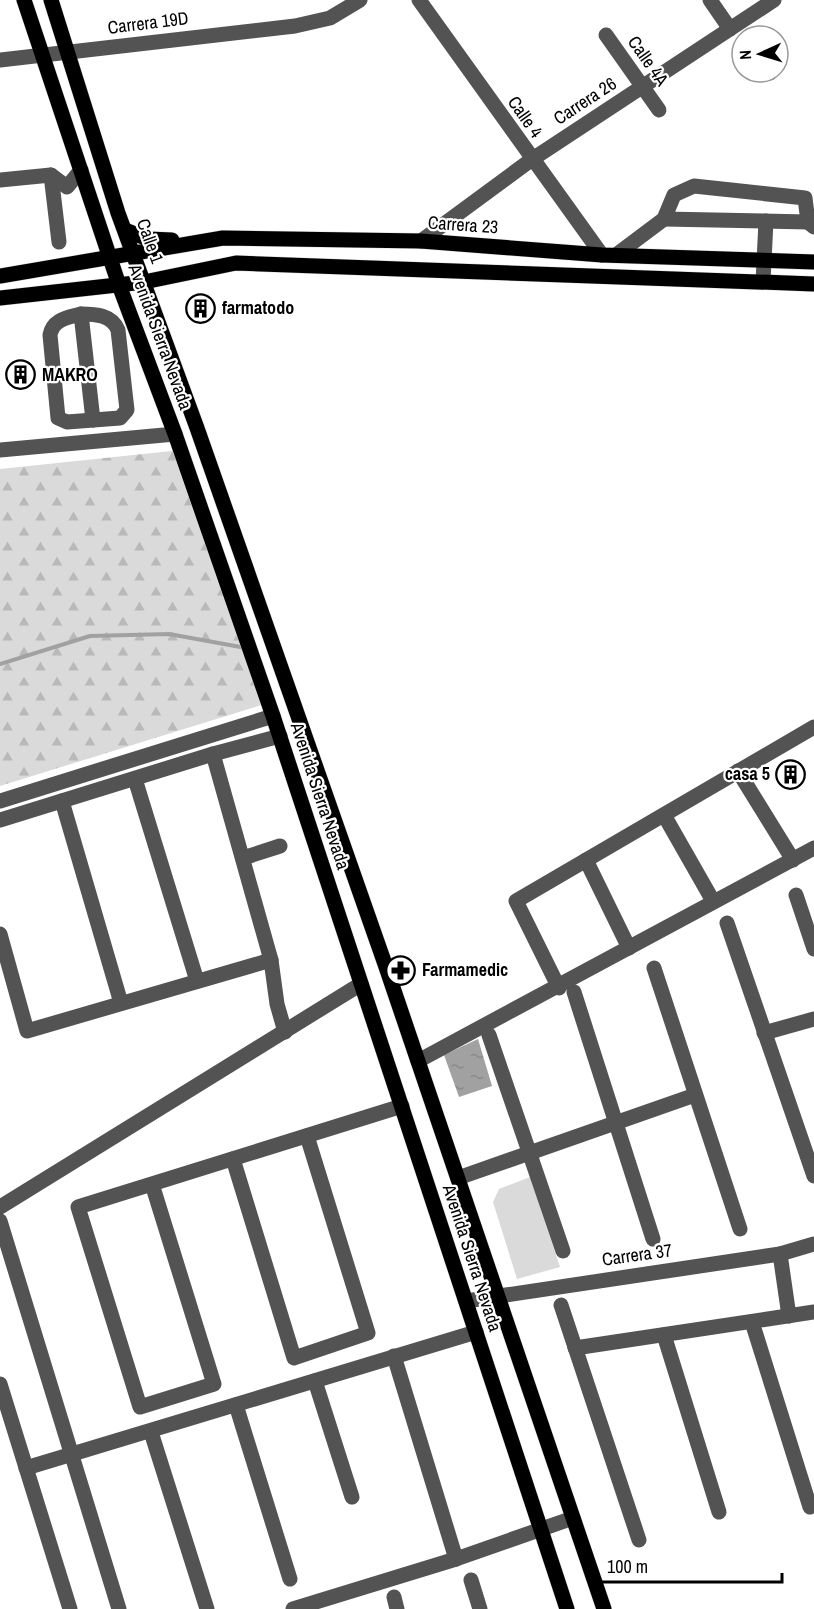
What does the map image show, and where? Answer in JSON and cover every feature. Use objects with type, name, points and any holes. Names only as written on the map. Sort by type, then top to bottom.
[{"type":"main road","name":"Avenida Sierra Nevada","points":[[24,0],[119,285],[175,434],[280,736],[567,1609]]},
{"type":"main road","points":[[51,0],[68,52]]},
{"type":"main road","name":"Calle 1","points":[[68,52],[118,213],[144,282]]},
{"type":"main road","points":[[125,230],[138,237],[158,241],[223,238]]},
{"type":"main road","name":"Carrera 23","points":[[0,276],[223,238],[422,241],[609,255],[814,262]]},
{"type":"main road","points":[[0,298],[144,282],[236,263],[814,284]]},
{"type":"main road","name":"Avenida Sierra Nevada","points":[[144,282],[418,1061],[604,1609]]},
{"type":"street","name":"Carrera 19D","points":[[43,55],[295,26],[330,18],[360,0]]},
{"type":"street","name":"Calle 4","points":[[419,0],[531,160],[609,255]]},
{"type":"street","points":[[710,0],[732,24]]},
{"type":"street","name":"Carrera 26","points":[[744,24],[774,0]]},
{"type":"street","name":"Carrera 26","points":[[422,241],[531,160],[641,88],[730,34]]},
{"type":"street","name":"Calle 4A","points":[[606,35],[658,110]]},
{"type":"street","points":[[0,60],[43,55]]},
{"type":"street","points":[[0,180],[51,175],[67,186],[81,170]]},
{"type":"street","points":[[51,175],[59,243]]},
{"type":"street","points":[[609,255],[664,219],[675,195],[694,186],[806,198],[811,224],[664,219]]},
{"type":"street","points":[[745,192],[745,221]]},
{"type":"street","points":[[763,282],[766,221]]},
{"type":"street","points":[[81,314],[93,420]]},
{"type":"street","points":[[81,314],[102,315],[116,324],[127,405],[126,414],[120,418],[93,420],[62,422],[57,412],[50,335],[52,326],[58,321],[81,314]]},
{"type":"street","points":[[67,422],[71,443]]},
{"type":"street","points":[[0,450],[175,434]]},
{"type":"street","points":[[0,801],[273,716]]},
{"type":"street","points":[[653,1239],[617,1123],[566,990],[516,902],[814,727]]},
{"type":"street","points":[[0,820],[213,754],[280,736]]},
{"type":"street","points":[[213,754],[271,960],[277,1004],[285,1032]]},
{"type":"street","points":[[738,771],[793,860]]},
{"type":"street","points":[[135,779],[197,981]]},
{"type":"street","points":[[62,801],[121,1003]]},
{"type":"street","points":[[664,815],[713,901]]},
{"type":"street","points":[[243,858],[280,846]]},
{"type":"street","points":[[418,1061],[566,990],[629,948],[814,848]]},
{"type":"street","points":[[586,860],[629,948]]},
{"type":"street","points":[[796,895],[814,949]]},
{"type":"street","points":[[728,923],[814,1175]]},
{"type":"street","points":[[0,934],[27,1031],[271,960]]},
{"type":"street","points":[[654,969],[740,1229]]},
{"type":"street","points":[[0,1207],[361,984]]},
{"type":"street","points":[[764,1033],[814,1019]]},
{"type":"street","points":[[489,1035],[563,1251]]},
{"type":"street","points":[[458,1178],[695,1095]]},
{"type":"street","points":[[153,1184],[214,1384],[140,1407],[78,1207],[402,1106]]},
{"type":"street","points":[[232,1159],[294,1358],[368,1333],[307,1136]]},
{"type":"street","points":[[0,1221],[119,1609]]},
{"type":"street","name":"Carrera 37","points":[[466,1301],[780,1254],[814,1245]]},
{"type":"street","points":[[780,1254],[789,1316]]},
{"type":"street","points":[[561,1305],[639,1540]]},
{"type":"street","points":[[575,1348],[814,1312]]},
{"type":"street","points":[[752,1322],[810,1507]]},
{"type":"street","points":[[26,1468],[476,1332]]},
{"type":"street","points":[[664,1335],[719,1512]]},
{"type":"street","points":[[394,1356],[456,1558]]},
{"type":"street","points":[[315,1381],[352,1497]]},
{"type":"street","points":[[0,1384],[70,1609]]},
{"type":"street","points":[[236,1405],[290,1579]]},
{"type":"street","points":[[151,1431],[207,1609]]},
{"type":"street","points":[[293,1609],[456,1558],[573,1518]]},
{"type":"street","points":[[471,1580],[480,1609]]},
{"type":"green space","points":[[181,450],[268,703],[0,786],[0,469]]},
{"type":"green space","points":[[530,1177],[560,1267],[517,1279],[493,1202],[499,1189]]},
{"type":"water","points":[[478,1039],[492,1086],[459,1097],[444,1055]]},
{"type":"waterway","points":[[0,664],[90,636],[169,634],[246,648]]},
{"type":"place","name":"farmatodo","points":[[201,308]]},
{"type":"place","name":"MAKRO","points":[[21,375]]},
{"type":"place","name":"casa 5","points":[[791,774]]},
{"type":"place","name":"Farmamedic","points":[[401,970]]}]
